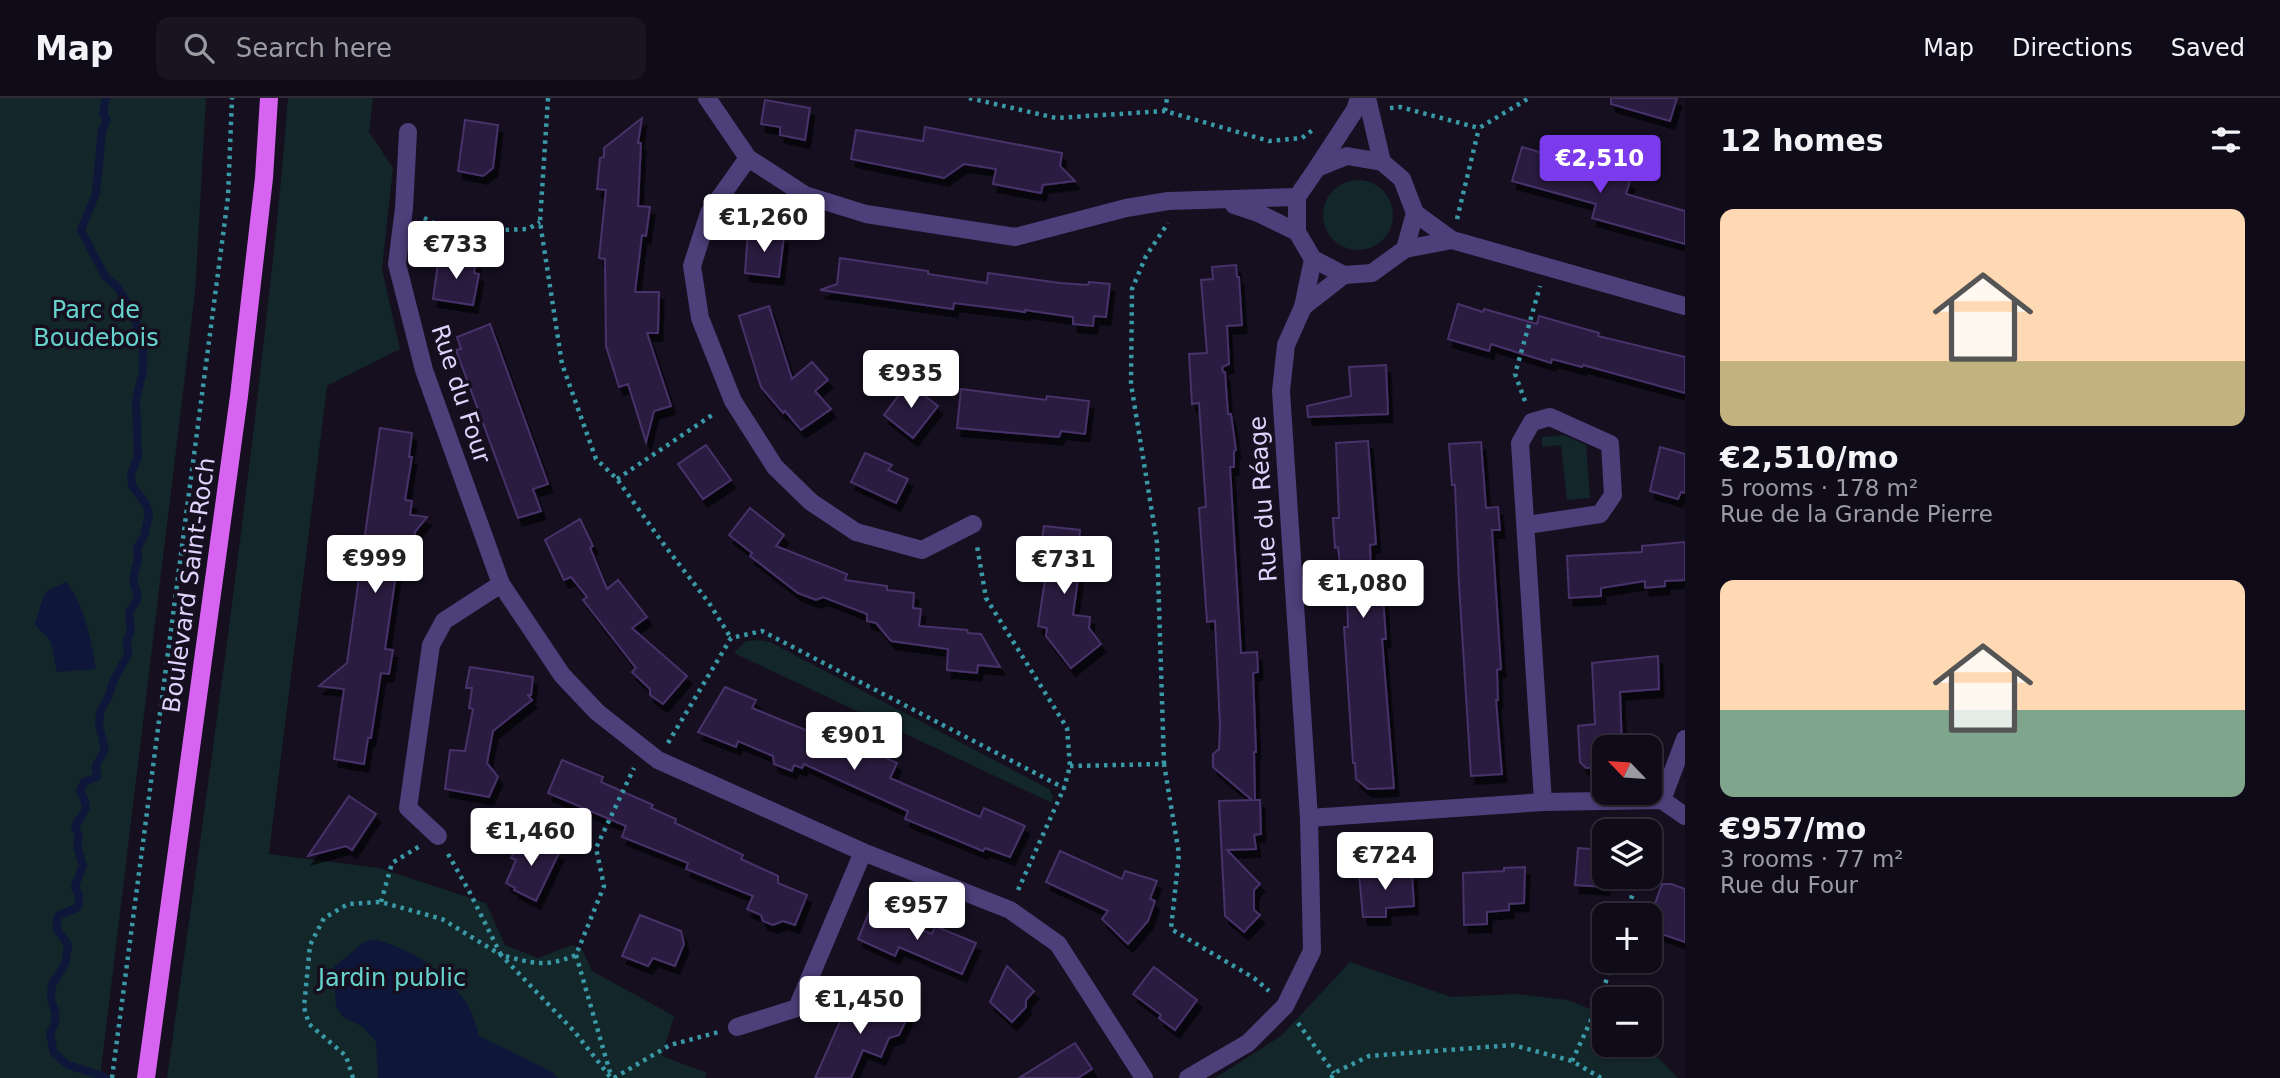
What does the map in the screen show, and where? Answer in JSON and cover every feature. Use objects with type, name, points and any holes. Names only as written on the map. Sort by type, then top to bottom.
[{"type":"main road","name":"Boulevard Saint-Roch","points":[[146,1078],[239,396],[264,178],[269,98]]},
{"type":"street","points":[[707,98],[748,158],[805,195],[866,214],[1015,237],[1126,208],[1168,201],[1297,197]]},
{"type":"street","points":[[1382,162],[1365,102],[1355,110],[1297,197],[1297,232],[1313,259],[1344,275],[1372,274],[1405,249],[1452,240]]},
{"type":"street","name":"Rue du Four","points":[[408,132],[404,208],[397,264],[424,370],[501,584],[562,675],[597,712],[658,760],[863,852],[1010,910],[1058,944],[1144,1078]]},
{"type":"street","points":[[1317,169],[1347,156],[1382,162],[1402,179],[1415,213],[1452,240],[1685,306]]},
{"type":"street","points":[[748,158],[709,213],[692,266],[700,317],[733,401],[775,467],[811,502],[856,532],[922,550],[973,524]]},
{"type":"street","points":[[1221,201],[1258,213],[1297,232]]},
{"type":"street","points":[[1405,249],[1415,213]]},
{"type":"street","name":"Rue du Réage","points":[[1188,1078],[1248,1043],[1286,1005],[1312,951],[1309,818],[1281,391],[1286,345],[1303,307],[1313,259]]},
{"type":"street","points":[[1303,307],[1344,275]]},
{"type":"street","points":[[1527,525],[1600,514],[1612,495],[1610,444],[1550,417],[1532,422],[1520,443],[1543,802]]},
{"type":"street","points":[[438,836],[408,807],[432,645],[444,621],[501,584]]},
{"type":"street","points":[[1685,739],[1662,800],[1685,816]]},
{"type":"street","points":[[1309,818],[1592,801]]},
{"type":"street","points":[[737,1027],[797,1008],[863,852]]},
{"type":"path","points":[[112,1078],[228,197],[233,98]]},
{"type":"path","points":[[548,98],[540,222],[562,363],[596,459],[617,479],[709,603],[731,638]]},
{"type":"path","points":[[970,98],[1056,118],[1165,111],[1269,141],[1302,138],[1321,124]]},
{"type":"path","points":[[1165,111],[1167,98]]},
{"type":"path","points":[[1452,240],[1479,128],[1528,98]]},
{"type":"path","points":[[1365,102],[1400,107],[1479,128]]},
{"type":"path","points":[[1168,201],[1168,223],[1146,256],[1132,289],[1131,384],[1157,543],[1164,764],[1179,854],[1171,929],[1254,978],[1286,1005],[1332,1076],[1369,1056],[1513,1045],[1572,1061],[1601,1078]]},
{"type":"path","points":[[404,208],[452,232],[528,229],[540,222]]},
{"type":"path","points":[[1532,422],[1515,374],[1545,267]]},
{"type":"path","points":[[617,479],[733,401]]},
{"type":"path","points":[[973,524],[986,598],[1067,728],[1070,766],[1065,788],[1010,910]]},
{"type":"path","points":[[658,760],[731,638],[762,631],[1065,788]]},
{"type":"path","points":[[612,1078],[576,956],[604,886],[596,849],[643,749]]},
{"type":"path","points":[[1070,766],[1164,764]]},
{"type":"path","points":[[381,901],[392,863],[438,836],[501,955],[538,965],[558,963],[576,956]]},
{"type":"path","points":[[353,1078],[345,1056],[309,1024],[304,1007],[310,945],[324,918],[348,904],[381,901],[442,919],[501,955],[574,1031],[612,1078]]},
{"type":"path","points":[[1572,1061],[1600,1001],[1608,973]]},
{"type":"path","points":[[612,1078],[670,1045],[737,1027]]},
{"type":"green space","name":"Parc de Boudebois","points":[[0,98],[206,98],[195,293],[100,1078],[0,1078]]},
{"type":"green space","name":"Jardin public","points":[[288,98],[373,98],[369,132],[393,168],[382,269],[400,349],[327,386],[269,854],[379,868],[486,903],[505,945],[538,958],[572,945],[582,949],[592,971],[674,1016],[662,1056],[707,1073],[705,1078],[167,1078],[245,501]]},
{"type":"green space","points":[[1358,180],[1383,190],[1393,215],[1383,240],[1358,250],[1333,240],[1323,215],[1333,190]]},
{"type":"green space","points":[[1564,435],[1586,445],[1590,498],[1567,500],[1561,445],[1542,447],[1542,437]]},
{"type":"green space","points":[[746,641],[770,642],[1049,789],[1053,796],[1052,803],[734,653]]},
{"type":"green space","points":[[1350,962],[1451,997],[1517,994],[1568,1000],[1592,1010],[1592,1057],[1658,1057],[1678,1078],[1215,1078],[1281,1036]]},
{"type":"water","points":[[66,582],[83,612],[96,669],[57,672],[51,642],[35,624],[45,592]]},
{"type":"water","points":[[373,939],[402,949],[438,971],[467,1004],[479,1036],[552,1072],[558,1078],[378,1078],[376,1042],[363,1027],[343,1017],[336,1007],[334,967],[363,943]]},
{"type":"building","points":[[1611,98],[1677,98],[1670,121],[1611,104]]},
{"type":"building","points":[[765,100],[810,108],[805,140],[780,135],[780,127],[761,124]]},
{"type":"building","points":[[642,118],[638,143],[641,143],[638,206],[650,207],[646,236],[642,235],[635,292],[659,292],[658,333],[647,333],[671,406],[654,411],[646,442],[628,384],[619,387],[606,346],[605,259],[599,258],[606,190],[597,189],[600,158],[604,157],[604,148]]},
{"type":"building","points":[[465,120],[498,125],[493,168],[483,176],[458,171]]},
{"type":"building","points":[[925,127],[1062,153],[1060,166],[1075,181],[1043,185],[1041,193],[993,184],[996,169],[964,164],[944,178],[851,159],[856,130],[923,141]]},
{"type":"building","points":[[1522,147],[1630,181],[1626,194],[1685,211],[1685,244],[1592,218],[1596,204],[1512,181]]},
{"type":"building","points":[[748,231],[784,236],[779,277],[745,273]]},
{"type":"building","points":[[439,256],[476,262],[474,273],[479,274],[473,305],[433,299]]},
{"type":"building","points":[[840,258],[987,283],[988,273],[1060,283],[1110,284],[1106,317],[1094,316],[1093,326],[1073,324],[1073,317],[1025,310],[954,303],[953,309],[820,290],[837,284]]},
{"type":"building","points":[[1236,265],[1242,325],[1227,326],[1229,364],[1222,367],[1225,372],[1228,414],[1231,414],[1236,450],[1234,467],[1230,467],[1241,653],[1257,652],[1258,672],[1253,673],[1255,800],[1260,800],[1261,834],[1254,835],[1256,849],[1227,850],[1260,884],[1254,890],[1254,910],[1260,915],[1244,932],[1225,916],[1219,801],[1252,800],[1213,767],[1213,754],[1219,749],[1220,726],[1215,621],[1207,622],[1199,508],[1206,507],[1199,403],[1192,404],[1189,354],[1207,353],[1201,280],[1213,279],[1212,267]]},
{"type":"building","points":[[1458,304],[1537,324],[1539,316],[1599,333],[1598,336],[1685,357],[1685,393],[1583,365],[1582,367],[1552,359],[1551,363],[1491,344],[1489,351],[1448,339]]},
{"type":"building","points":[[769,306],[792,379],[812,362],[828,380],[815,391],[831,409],[801,430],[761,387],[739,316]]},
{"type":"building","points":[[490,324],[548,484],[533,489],[541,511],[518,518],[456,350],[461,349],[457,337]]},
{"type":"building","points":[[1386,365],[1388,414],[1308,417],[1307,406],[1351,396],[1349,367]]},
{"type":"building","points":[[908,383],[938,406],[913,438],[884,415]]},
{"type":"building","points":[[961,389],[1046,400],[1047,396],[1089,401],[1085,434],[1061,431],[1059,437],[957,428]]},
{"type":"building","points":[[380,428],[412,433],[409,457],[412,457],[405,500],[412,501],[410,515],[427,517],[415,532],[412,548],[400,547],[385,649],[393,650],[389,674],[381,673],[371,738],[368,738],[364,764],[334,759],[344,689],[319,686],[347,663]]},
{"type":"building","points":[[1368,441],[1376,544],[1370,545],[1372,597],[1383,596],[1386,639],[1382,639],[1394,788],[1368,789],[1356,779],[1353,763],[1344,627],[1348,627],[1346,565],[1340,565],[1338,547],[1335,548],[1333,518],[1339,518],[1336,443]]},
{"type":"building","points":[[1481,442],[1486,508],[1498,507],[1500,530],[1492,530],[1501,669],[1497,670],[1496,700],[1502,774],[1471,776],[1455,485],[1452,485],[1449,444]]},
{"type":"building","points":[[706,445],[731,480],[703,499],[678,464]]},
{"type":"building","points":[[1660,447],[1685,454],[1685,493],[1681,492],[1678,499],[1650,491]]},
{"type":"building","points":[[865,453],[892,465],[888,470],[908,479],[896,503],[851,482]]},
{"type":"building","points":[[750,508],[784,535],[776,546],[847,574],[845,580],[914,593],[913,608],[921,609],[919,626],[967,630],[968,633],[981,634],[1000,667],[978,665],[977,673],[947,670],[948,649],[891,641],[876,623],[867,621],[867,614],[823,597],[816,600],[798,593],[750,556],[752,553],[729,535]]},
{"type":"building","points":[[580,519],[593,546],[590,548],[607,589],[618,580],[647,617],[632,628],[687,676],[663,704],[650,695],[650,689],[632,672],[636,668],[583,600],[587,597],[571,577],[564,580],[545,540]]},
{"type":"building","points":[[1044,526],[1080,530],[1078,557],[1081,558],[1073,615],[1090,617],[1089,628],[1101,644],[1071,668],[1046,636],[1047,628],[1038,626],[1046,573],[1041,572],[1045,550],[1040,550]]},
{"type":"building","points":[[1685,542],[1685,580],[1665,581],[1665,586],[1645,588],[1645,581],[1601,588],[1601,596],[1569,598],[1567,556],[1642,552],[1642,546]]},
{"type":"building","points":[[1658,656],[1659,689],[1620,692],[1622,735],[1592,735],[1592,768],[1586,768],[1580,762],[1578,726],[1595,724],[1592,663]]},
{"type":"building","points":[[470,667],[533,677],[531,695],[528,695],[532,700],[493,731],[487,763],[498,777],[489,797],[445,789],[450,750],[465,751],[473,709],[469,708],[472,688],[466,688]]},
{"type":"building","points":[[725,687],[756,700],[752,708],[842,745],[845,739],[897,763],[890,778],[980,817],[984,808],[1025,826],[1010,857],[985,848],[983,851],[905,819],[908,811],[804,764],[802,768],[794,765],[792,771],[774,764],[773,756],[738,741],[736,747],[698,732]]},
{"type":"building","points":[[562,760],[603,777],[601,782],[653,805],[651,808],[676,819],[675,823],[743,855],[741,859],[778,876],[778,883],[807,895],[795,925],[783,921],[773,925],[763,921],[761,915],[747,909],[753,896],[686,869],[688,863],[622,837],[626,826],[548,793]]},
{"type":"building","points":[[349,796],[376,814],[352,850],[346,846],[308,856]]},
{"type":"building","points":[[522,836],[559,853],[536,901],[506,883],[516,860],[511,858]]},
{"type":"building","points":[[1578,848],[1592,849],[1592,886],[1575,885]]},
{"type":"building","points":[[1060,851],[1122,879],[1125,871],[1157,881],[1150,899],[1155,901],[1148,921],[1128,944],[1102,919],[1108,911],[1046,882]]},
{"type":"building","points":[[1525,867],[1524,903],[1509,904],[1509,910],[1487,912],[1487,924],[1464,925],[1463,873]]},
{"type":"building","points":[[1412,872],[1414,906],[1386,908],[1386,917],[1363,917],[1359,874]]},
{"type":"building","points":[[1662,884],[1685,889],[1685,942],[1662,934],[1662,903],[1655,903]]},
{"type":"building","points":[[870,910],[932,934],[935,926],[976,943],[962,974],[899,947],[895,956],[858,939]]},
{"type":"building","points":[[640,915],[681,931],[684,944],[675,966],[653,958],[648,966],[622,956]]},
{"type":"building","points":[[1007,966],[1034,991],[1026,1000],[1026,1007],[1012,1022],[990,1002]]},
{"type":"building","points":[[1154,967],[1197,1000],[1175,1030],[1159,1018],[1161,1015],[1133,994]]},
{"type":"building","points":[[853,992],[908,1016],[899,1035],[889,1038],[881,1057],[863,1050],[851,1078],[815,1078]]},
{"type":"building","points":[[1075,1043],[1092,1069],[1078,1078],[1019,1078]]},
{"type":"waterway","points":[[105,1077],[68,1065],[54,1053],[50,1033],[56,1015],[51,997],[52,987],[65,964],[68,945],[56,928],[58,916],[78,907],[79,896],[75,886],[83,865],[77,847],[79,837],[75,826],[86,806],[80,790],[84,782],[97,777],[96,765],[105,750],[99,724],[100,712],[128,654],[127,640],[131,631],[129,612],[138,598],[133,578],[138,559],[137,547],[144,537],[149,514],[146,504],[132,486],[131,475],[138,456],[136,400],[143,371],[143,347],[133,312],[118,288],[105,276],[81,230],[96,193],[102,131],[107,120],[103,113],[106,98]]}]
